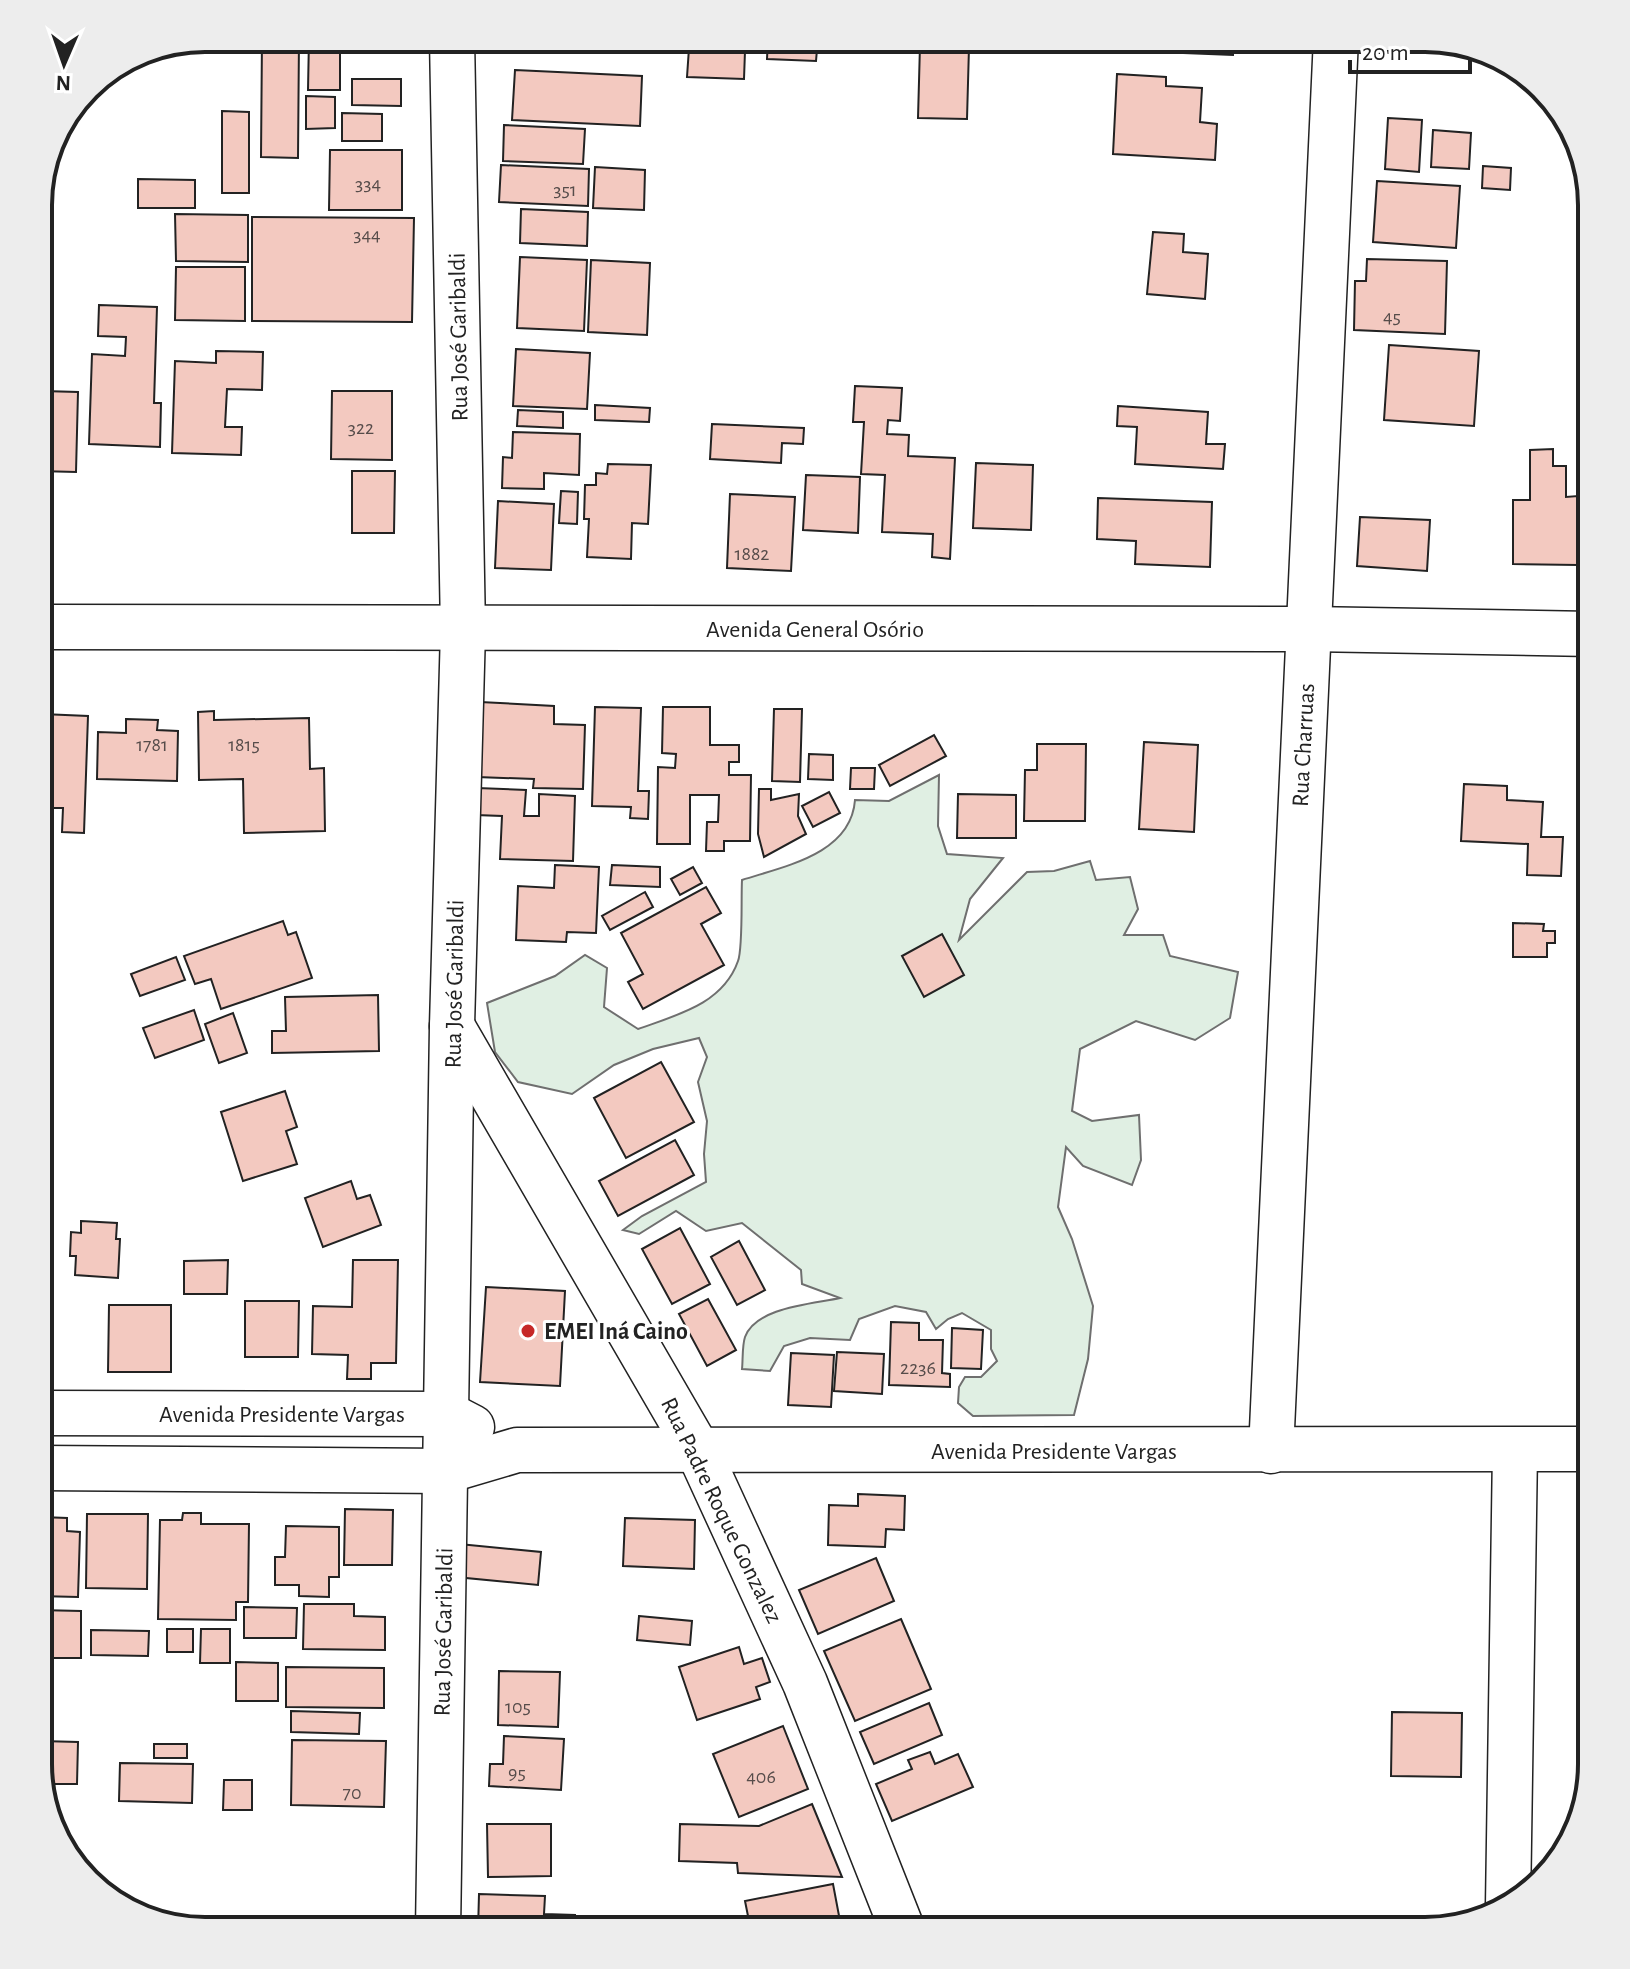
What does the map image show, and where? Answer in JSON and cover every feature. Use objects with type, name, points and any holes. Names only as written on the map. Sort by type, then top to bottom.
[{"type":"street","name":"Rua José Garibaldi","points":[[438,1917],[452,1026],[463,630],[452,52]]},
{"type":"street","name":"Rua Charruas","points":[[1271,1451],[1335,52]]},
{"type":"street","name":"Avenida General Osório","points":[[52,627],[1309,629],[1578,634]]},
{"type":"street","name":"Rua Padre Roque Gonzalez","points":[[452,1026],[698,1450],[805,1683],[897,1917]]},
{"type":"street","name":"Avenida Presidente Vargas","points":[[52,1413],[447,1414],[517,1450]]},
{"type":"street","name":"Avenida Presidente Vargas","points":[[52,1468],[446,1471],[517,1450],[1578,1449]]},
{"type":"street","points":[[1508,1892],[1515,1450]]},
{"type":"green space","points":[[939,775],[938,826],[947,854],[1003,858],[970,899],[959,940],[1027,872],[1054,871],[1090,861],[1096,880],[1130,877],[1138,909],[1124,935],[1163,935],[1170,956],[1238,972],[1230,1018],[1195,1040],[1136,1021],[1080,1049],[1072,1111],[1092,1121],[1139,1115],[1141,1160],[1132,1185],[1083,1166],[1066,1147],[1058,1207],[1072,1239],[1093,1306],[1088,1359],[1074,1415],[973,1416],[958,1403],[959,1387],[965,1377],[981,1377],[997,1361],[991,1349],[991,1330],[962,1313],[936,1329],[926,1312],[895,1306],[859,1319],[850,1340],[810,1338],[784,1346],[770,1371],[742,1369],[745,1337],[761,1319],[786,1308],[840,1298],[802,1284],[801,1270],[742,1223],[706,1231],[676,1211],[639,1234],[623,1230],[642,1216],[706,1182],[704,1154],[707,1121],[698,1082],[707,1057],[699,1038],[653,1049],[614,1065],[572,1094],[518,1082],[495,1052],[487,1003],[555,976],[585,955],[607,968],[604,1007],[638,1029],[668,1019],[710,998],[731,976],[740,954],[742,880],[796,863],[829,845],[842,833],[851,818],[855,800],[889,801]]},
{"type":"building","points":[[262,52],[299,52],[298,158],[261,157]]},
{"type":"building","points":[[309,52],[340,52],[340,90],[308,90]]},
{"type":"building","points":[[689,52],[745,52],[744,79],[687,77]]},
{"type":"building","points":[[767,52],[817,52],[816,61],[767,59]]},
{"type":"building","points":[[920,52],[969,52],[967,119],[918,118]]},
{"type":"building","points":[[1184,52],[1233,52],[1233,55]]},
{"type":"building","points":[[515,70],[642,76],[640,126],[512,120]]},
{"type":"building","points":[[1117,74],[1166,77],[1166,86],[1202,88],[1200,122],[1217,124],[1215,160],[1113,154]]},
{"type":"building","points":[[352,79],[401,79],[401,106],[352,105]]},
{"type":"building","points":[[306,96],[335,97],[335,128],[306,129]]},
{"type":"building","points":[[222,111],[249,112],[249,193],[222,193]]},
{"type":"building","points":[[342,113],[382,114],[382,141],[342,141]]},
{"type":"building","points":[[1388,118],[1422,120],[1419,172],[1385,169]]},
{"type":"building","points":[[504,125],[585,129],[583,164],[503,161]]},
{"type":"building","points":[[1433,130],[1471,133],[1469,169],[1431,167]]},
{"type":"building","points":[[330,150],[402,150],[402,210],[329,210]]},
{"type":"building","points":[[501,165],[589,169],[588,206],[499,202]]},
{"type":"building","points":[[1483,166],[1511,168],[1510,190],[1482,188]]},
{"type":"building","points":[[595,167],[645,170],[644,210],[593,208]]},
{"type":"building","points":[[138,179],[195,180],[195,208],[138,208]]},
{"type":"building","points":[[1377,181],[1460,186],[1456,248],[1373,242]]},
{"type":"building","points":[[521,209],[588,212],[587,246],[520,243]]},
{"type":"building","points":[[175,214],[248,215],[248,262],[176,261]]},
{"type":"building","points":[[252,217],[414,218],[412,322],[252,321]]},
{"type":"building","points":[[1153,232],[1184,234],[1183,252],[1208,254],[1205,299],[1147,294]]},
{"type":"building","points":[[520,257],[587,260],[584,331],[517,328]]},
{"type":"building","points":[[1367,259],[1447,261],[1445,334],[1354,330],[1355,281],[1366,281]]},
{"type":"building","points":[[591,260],[650,263],[647,335],[588,332]]},
{"type":"building","points":[[176,267],[245,267],[245,321],[175,320]]},
{"type":"building","points":[[99,305],[157,307],[154,403],[161,403],[160,447],[89,444],[92,354],[125,356],[126,337],[98,336]]},
{"type":"building","points":[[1389,345],[1479,351],[1474,426],[1384,420]]},
{"type":"building","points":[[516,349],[590,353],[587,409],[513,406]]},
{"type":"building","points":[[216,351],[263,352],[262,390],[227,389],[225,427],[242,427],[241,455],[172,453],[175,361],[216,363]]},
{"type":"building","points":[[855,386],[902,388],[900,421],[888,420],[887,434],[909,435],[908,456],[955,458],[950,559],[932,557],[933,534],[882,532],[885,475],[861,474],[864,422],[853,422]]},
{"type":"building","points":[[52,391],[78,392],[76,472],[52,471]]},
{"type":"building","points":[[332,391],[392,391],[392,460],[331,459]]},
{"type":"building","points":[[595,405],[650,408],[649,422],[595,420]]},
{"type":"building","points":[[1118,406],[1208,412],[1206,444],[1225,444],[1223,469],[1135,464],[1137,427],[1117,426]]},
{"type":"building","points":[[518,410],[563,412],[563,428],[517,426]]},
{"type":"building","points":[[712,424],[804,428],[803,444],[782,443],[781,463],[710,459]]},
{"type":"building","points":[[513,432],[580,434],[579,475],[544,473],[544,489],[502,488],[503,457],[512,458]]},
{"type":"building","points":[[1553,449],[1553,466],[1566,466],[1566,497],[1578,496],[1578,565],[1513,564],[1513,500],[1530,500],[1530,450]]},
{"type":"building","points":[[976,463],[1033,465],[1031,530],[973,528]]},
{"type":"building","points":[[608,464],[651,465],[648,524],[632,523],[631,559],[587,557],[589,519],[584,519],[585,485],[596,485],[596,473],[607,474]]},
{"type":"building","points":[[352,471],[395,471],[394,533],[352,533]]},
{"type":"building","points":[[806,475],[860,477],[858,533],[803,530]]},
{"type":"building","points":[[561,491],[578,492],[577,524],[559,523]]},
{"type":"building","points":[[730,494],[795,497],[791,571],[727,568]]},
{"type":"building","points":[[1098,498],[1212,502],[1210,567],[1135,564],[1136,541],[1097,539]]},
{"type":"building","points":[[498,501],[554,504],[551,570],[495,568]]},
{"type":"building","points":[[1360,517],[1430,520],[1427,571],[1357,566]]},
{"type":"building","points":[[480,702],[554,706],[554,724],[585,725],[583,789],[533,788],[534,779],[477,777]]},
{"type":"building","points":[[595,707],[641,708],[638,791],[649,791],[648,819],[630,818],[631,807],[592,806]]},
{"type":"building","points":[[663,707],[710,707],[710,745],[739,745],[739,762],[729,762],[729,775],[751,775],[750,841],[724,841],[724,851],[706,851],[707,822],[718,822],[719,795],[690,795],[690,844],[657,844],[658,767],[675,768],[676,754],[662,753]]},
{"type":"building","points":[[774,709],[802,709],[800,782],[772,781]]},
{"type":"building","points":[[214,711],[214,720],[309,718],[310,769],[324,768],[325,831],[244,833],[243,779],[199,780],[198,712]]},
{"type":"building","points":[[52,714],[88,716],[84,833],[62,832],[63,808],[52,808]]},
{"type":"building","points":[[126,719],[158,720],[157,730],[178,731],[177,781],[97,779],[98,732],[126,733]]},
{"type":"building","points":[[934,735],[946,756],[890,786],[879,765]]},
{"type":"building","points":[[1144,742],[1198,745],[1194,832],[1139,829]]},
{"type":"building","points":[[1037,744],[1086,744],[1085,821],[1024,821],[1025,770],[1037,770]]},
{"type":"building","points":[[809,754],[833,755],[833,780],[808,779]]},
{"type":"building","points":[[851,768],[875,768],[874,789],[850,789]]},
{"type":"building","points":[[1464,784],[1507,786],[1507,800],[1543,802],[1541,837],[1563,837],[1561,876],[1527,875],[1528,844],[1461,841]]},
{"type":"building","points":[[477,788],[526,790],[524,816],[539,816],[539,794],[575,796],[573,861],[500,859],[502,816],[476,815]]},
{"type":"building","points":[[759,789],[771,789],[771,800],[799,794],[798,816],[806,834],[764,857],[758,834]]},
{"type":"building","points":[[829,792],[840,813],[813,827],[802,806]]},
{"type":"building","points":[[958,794],[1016,795],[1016,838],[957,838]]},
{"type":"building","points":[[555,865],[599,867],[596,933],[567,932],[566,942],[516,940],[518,886],[554,888]]},
{"type":"building","points":[[612,865],[660,867],[660,887],[610,885]]},
{"type":"building","points":[[693,867],[702,883],[680,895],[671,879]]},
{"type":"building","points":[[706,887],[721,913],[701,924],[724,965],[643,1009],[628,982],[643,974],[621,933]]},
{"type":"building","points":[[645,892],[653,907],[610,930],[602,916]]},
{"type":"building","points":[[283,921],[288,935],[296,932],[312,978],[221,1009],[211,979],[195,984],[184,956]]},
{"type":"building","points":[[1513,923],[1544,924],[1543,931],[1555,931],[1555,943],[1547,943],[1547,957],[1513,957]]},
{"type":"building","points":[[942,934],[964,975],[924,997],[902,956]]},
{"type":"building","points":[[176,957],[185,980],[140,996],[131,974]]},
{"type":"building","points":[[378,995],[379,1051],[272,1053],[272,1031],[286,1031],[285,997]]},
{"type":"building","points":[[194,1010],[204,1040],[155,1058],[143,1028]]},
{"type":"building","points":[[233,1013],[247,1053],[219,1063],[205,1024]]},
{"type":"building","points":[[661,1062],[694,1122],[626,1158],[594,1098]]},
{"type":"building","points":[[285,1091],[297,1127],[286,1131],[297,1164],[243,1181],[221,1112]]},
{"type":"building","points":[[675,1140],[694,1175],[618,1216],[599,1181]]},
{"type":"building","points":[[351,1181],[357,1199],[370,1195],[381,1225],[323,1247],[305,1198]]},
{"type":"building","points":[[81,1221],[117,1223],[116,1239],[120,1239],[118,1278],[75,1275],[76,1256],[70,1256],[71,1232],[81,1233]]},
{"type":"building","points":[[680,1228],[710,1284],[672,1304],[642,1249]]},
{"type":"building","points":[[739,1241],[765,1290],[737,1305],[711,1257]]},
{"type":"building","points":[[228,1260],[227,1294],[184,1294],[184,1261]]},
{"type":"building","points":[[353,1260],[398,1260],[396,1363],[371,1363],[371,1379],[347,1379],[348,1355],[312,1354],[313,1306],[352,1307]]},
{"type":"building","points":[[486,1287],[565,1291],[560,1386],[480,1382]]},
{"type":"building","points":[[708,1299],[736,1350],[707,1366],[679,1314]]},
{"type":"building","points":[[245,1301],[299,1301],[298,1357],[245,1357]]},
{"type":"building","points":[[109,1305],[171,1305],[171,1372],[108,1372]]},
{"type":"building","points":[[891,1322],[919,1323],[919,1340],[943,1340],[942,1373],[950,1374],[950,1387],[889,1385]]},
{"type":"building","points":[[952,1328],[983,1330],[981,1369],[951,1368]]},
{"type":"building","points":[[837,1352],[884,1354],[882,1394],[834,1391]]},
{"type":"building","points":[[791,1353],[834,1355],[831,1407],[788,1405]]},
{"type":"building","points":[[858,1494],[905,1496],[904,1530],[886,1529],[885,1547],[828,1545],[829,1505],[858,1506]]},
{"type":"building","points":[[345,1509],[393,1510],[392,1565],[344,1565]]},
{"type":"building","points":[[183,1513],[201,1513],[201,1524],[249,1524],[248,1602],[236,1602],[236,1620],[158,1619],[160,1520],[182,1520]]},
{"type":"building","points":[[87,1514],[148,1514],[147,1589],[86,1588]]},
{"type":"building","points":[[52,1517],[67,1518],[67,1531],[80,1532],[78,1597],[52,1596]]},
{"type":"building","points":[[625,1518],[695,1520],[694,1569],[623,1566]]},
{"type":"building","points":[[286,1526],[339,1527],[339,1577],[329,1577],[329,1597],[299,1596],[299,1585],[275,1585],[275,1557],[285,1557]]},
{"type":"building","points":[[459,1544],[541,1552],[538,1585],[456,1577]]},
{"type":"building","points":[[876,1558],[894,1601],[818,1634],[799,1590]]},
{"type":"building","points":[[304,1604],[354,1604],[354,1616],[385,1617],[385,1650],[303,1649]]},
{"type":"building","points":[[244,1607],[297,1608],[296,1638],[244,1638]]},
{"type":"building","points":[[52,1610],[81,1611],[81,1658],[52,1658]]},
{"type":"building","points":[[639,1616],[692,1621],[690,1645],[637,1640]]},
{"type":"building","points":[[901,1619],[931,1689],[855,1721],[824,1651]]},
{"type":"building","points":[[167,1629],[193,1629],[193,1652],[167,1652]]},
{"type":"building","points":[[201,1629],[230,1629],[230,1663],[200,1663]]},
{"type":"building","points":[[91,1630],[149,1631],[148,1656],[91,1655]]},
{"type":"building","points":[[739,1647],[744,1664],[762,1658],[770,1682],[756,1687],[760,1699],[697,1720],[679,1667]]},
{"type":"building","points":[[236,1662],[278,1663],[278,1701],[236,1701]]},
{"type":"building","points":[[286,1667],[384,1668],[384,1708],[286,1707]]},
{"type":"building","points":[[499,1671],[560,1672],[558,1727],[498,1725]]},
{"type":"building","points":[[929,1703],[942,1735],[874,1764],[860,1732]]},
{"type":"building","points":[[291,1711],[360,1713],[359,1734],[291,1732]]},
{"type":"building","points":[[1392,1712],[1462,1713],[1461,1777],[1391,1776]]},
{"type":"building","points":[[783,1726],[808,1789],[739,1817],[713,1754]]},
{"type":"building","points":[[504,1736],[564,1739],[561,1790],[489,1786],[490,1764],[503,1764]]},
{"type":"building","points":[[292,1740],[386,1741],[384,1807],[291,1805]]},
{"type":"building","points":[[52,1741],[78,1742],[77,1784],[53,1784]]},
{"type":"building","points":[[154,1744],[187,1744],[187,1758],[154,1758]]},
{"type":"building","points":[[930,1752],[935,1764],[958,1754],[973,1787],[892,1821],[876,1784],[912,1769],[908,1760]]},
{"type":"building","points":[[120,1763],[193,1764],[192,1803],[119,1801]]},
{"type":"building","points":[[224,1780],[252,1780],[252,1810],[223,1810]]},
{"type":"building","points":[[812,1804],[842,1877],[738,1873],[737,1863],[679,1861],[680,1824],[759,1826]]},
{"type":"building","points":[[487,1824],[551,1824],[551,1876],[488,1877]]},
{"type":"building","points":[[833,1884],[839,1917],[748,1917],[745,1901]]},
{"type":"building","points":[[479,1894],[545,1896],[544,1914],[575,1915],[575,1917],[478,1917]]},
{"type":"place","name":"EMEI Iná Caino","points":[[528,1331]]}]
